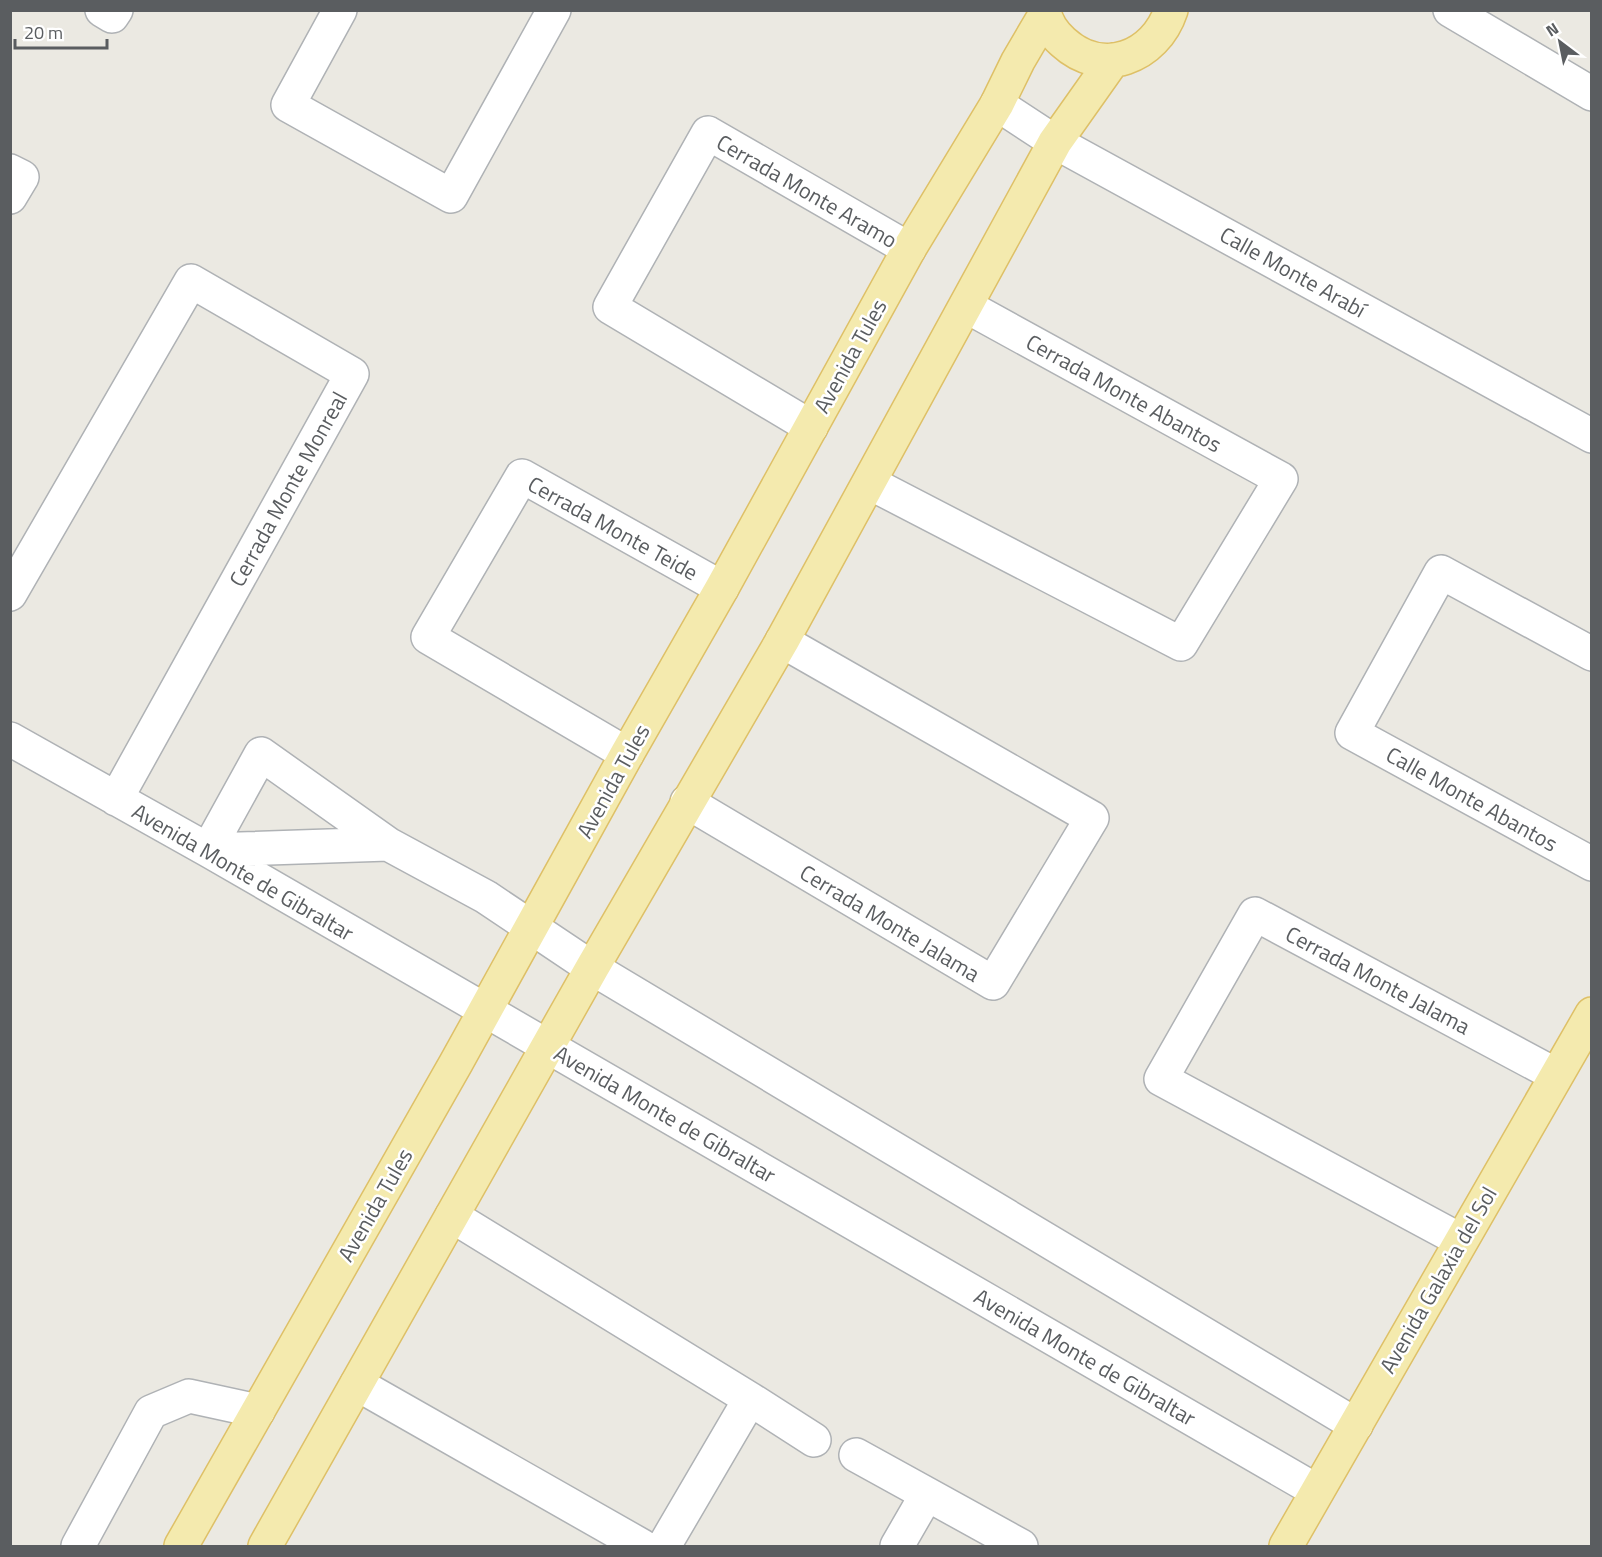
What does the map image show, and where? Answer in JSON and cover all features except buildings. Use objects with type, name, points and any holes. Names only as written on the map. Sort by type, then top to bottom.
[{"type":"main road","name":"Avenida Tules","points":[[1045,13],[1055,35],[1072,51],[1092,59],[1113,60],[1133,56],[1150,45],[1163,30],[1171,10]]},
{"type":"main road","name":"Avenida Tules","points":[[181,1546],[722,588],[909,249],[997,104],[1045,13]]},
{"type":"main road","points":[[265,1546],[592,968],[782,641],[1055,141],[1113,60]]},
{"type":"main road","name":"Avenida Galaxia del Sol","points":[[1286,1546],[1592,1014]]},
{"type":"street","points":[[102,10],[112,16],[116,10]]},
{"type":"street","points":[[340,10],[288,105],[451,196],[554,10]]},
{"type":"street","points":[[1450,10],[1592,94]]},
{"type":"street","name":"Calle Monte Arabí","points":[[997,104],[1055,141],[1592,436]]},
{"type":"street","name":"Cerrada Monte Aramo","points":[[811,427],[610,308],[708,133],[909,249]]},
{"type":"street","points":[[10,171],[22,177],[10,197]]},
{"type":"street","name":"Cerrada Monte Monreal","points":[[10,594],[191,281],[352,374],[116,799]]},
{"type":"street","name":"Cerrada Monte Abantos","points":[[870,483],[1181,644],[1281,479],[966,306]]},
{"type":"street","name":"Cerrada Monte Teide","points":[[627,754],[428,637],[522,476],[722,588]]},
{"type":"street","name":"Calle Monte Abantos","points":[[1592,654],[1441,572],[1352,733],[1592,864]]},
{"type":"street","name":"Cerrada Monte Jalama","points":[[687,802],[993,983],[1092,818],[782,641]]},
{"type":"street","name":"Avenida Monte de Gibraltar","points":[[10,739],[208,850],[1317,1491]]},
{"type":"street","points":[[208,850],[261,754],[388,844],[486,897],[592,968],[1356,1425]]},
{"type":"street","points":[[208,850],[388,844]]},
{"type":"street","name":"Cerrada Monte Jalama","points":[[1460,1240],[1161,1079],[1255,914],[1556,1075]]},
{"type":"street","points":[[452,1216],[814,1440]]},
{"type":"street","points":[[357,1384],[642,1546]]},
{"type":"street","points":[[78,1546],[151,1412],[189,1396],[258,1411]]},
{"type":"street","points":[[664,1546],[750,1399]]},
{"type":"street","points":[[856,1455],[1021,1546]]},
{"type":"street","points":[[897,1546],[927,1494]]}]
